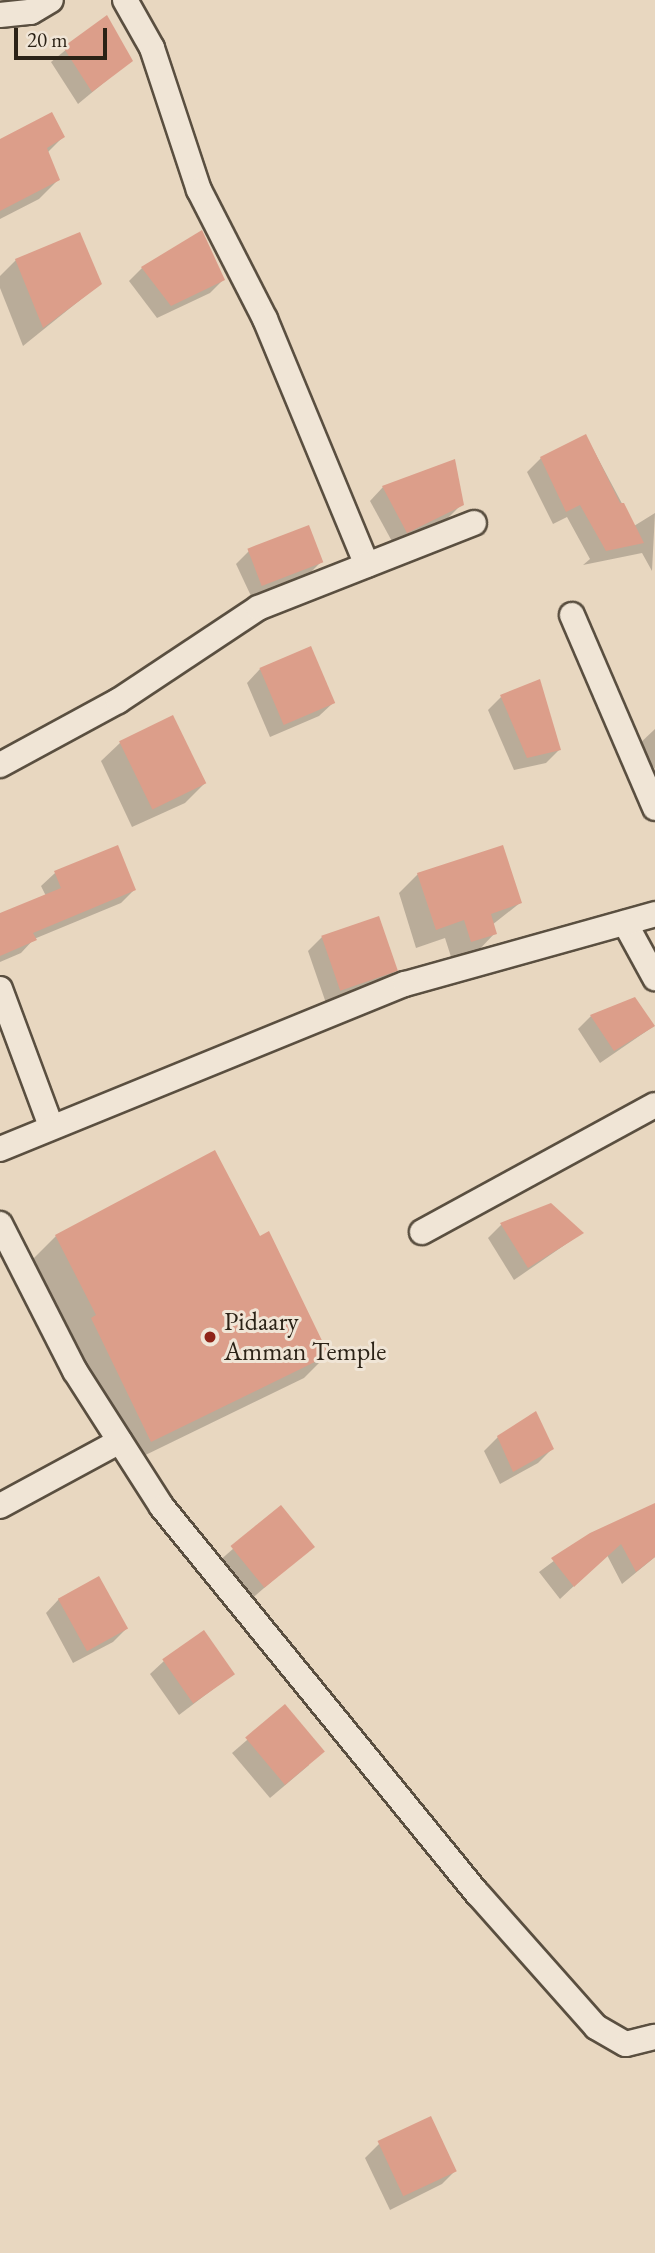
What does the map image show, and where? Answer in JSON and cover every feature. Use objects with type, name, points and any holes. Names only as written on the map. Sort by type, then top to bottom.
[{"type":"street","points":[[0,15],[31,12],[51,0]]},
{"type":"street","points":[[125,0],[152,48],[199,190],[265,319],[367,565]]},
{"type":"street","points":[[0,765],[118,701],[258,608],[474,523]]},
{"type":"street","points":[[572,615],[655,808]]},
{"type":"street","points":[[0,1149],[405,984],[655,914]]},
{"type":"street","points":[[625,923],[655,978]]},
{"type":"street","points":[[0,989],[51,1126]]},
{"type":"street","points":[[422,1232],[655,1105]]},
{"type":"street","points":[[0,1224],[75,1371],[170,1517],[478,1894],[596,2027],[626,2044],[655,2037]]},
{"type":"street","points":[[0,1506],[120,1441]]},
{"type":"building","points":[[107,15],[133,61],[92,92],[63,47]]},
{"type":"building","points":[[52,112],[65,137],[47,148],[60,180],[0,211],[0,139]]},
{"type":"building","points":[[202,230],[225,280],[171,306],[141,267]]},
{"type":"building","points":[[80,232],[102,284],[43,328],[15,259]]},
{"type":"building","points":[[586,434],[620,503],[624,503],[644,543],[606,551],[580,505],[566,512],[540,457]]},
{"type":"building","points":[[455,459],[464,505],[407,533],[382,486]]},
{"type":"building","points":[[309,525],[323,562],[262,586],[247,549]]},
{"type":"building","points":[[311,646],[335,703],[284,725],[259,668]]},
{"type":"building","points":[[540,679],[561,750],[527,758],[500,695]]},
{"type":"building","points":[[173,715],[206,783],[152,810],[119,741]]},
{"type":"building","points":[[118,845],[136,890],[33,933],[37,940],[0,956],[0,913],[61,888],[54,871]]},
{"type":"building","points":[[503,845],[522,903],[491,914],[497,934],[471,942],[464,920],[436,930],[417,873]]},
{"type":"building","points":[[379,916],[398,971],[340,991],[321,936]]},
{"type":"building","points":[[635,997],[655,1026],[614,1051],[590,1015]]},
{"type":"building","name":"Pidaary Amman Temple","points":[[215,1150],[260,1236],[269,1231],[329,1355],[151,1442],[91,1318],[96,1315],[55,1235]]},
{"type":"building","points":[[551,1203],[584,1233],[528,1268],[500,1223]]},
{"type":"building","points":[[536,1411],[554,1449],[513,1472],[497,1436]]},
{"type":"building","points":[[655,1503],[655,1557],[636,1572],[621,1544],[574,1587],[551,1558],[590,1533]]},
{"type":"building","points":[[281,1505],[315,1547],[264,1588],[230,1546]]},
{"type":"building","points":[[99,1576],[128,1628],[87,1651],[58,1599]]},
{"type":"building","points":[[204,1630],[235,1674],[193,1703],[162,1659]]},
{"type":"building","points":[[285,1704],[325,1751],[285,1785],[245,1737]]},
{"type":"building","points":[[431,2116],[457,2171],[403,2196],[378,2141]]},
{"type":"place","name":"Pidaary Amman Temple","points":[[210,1337]]}]
